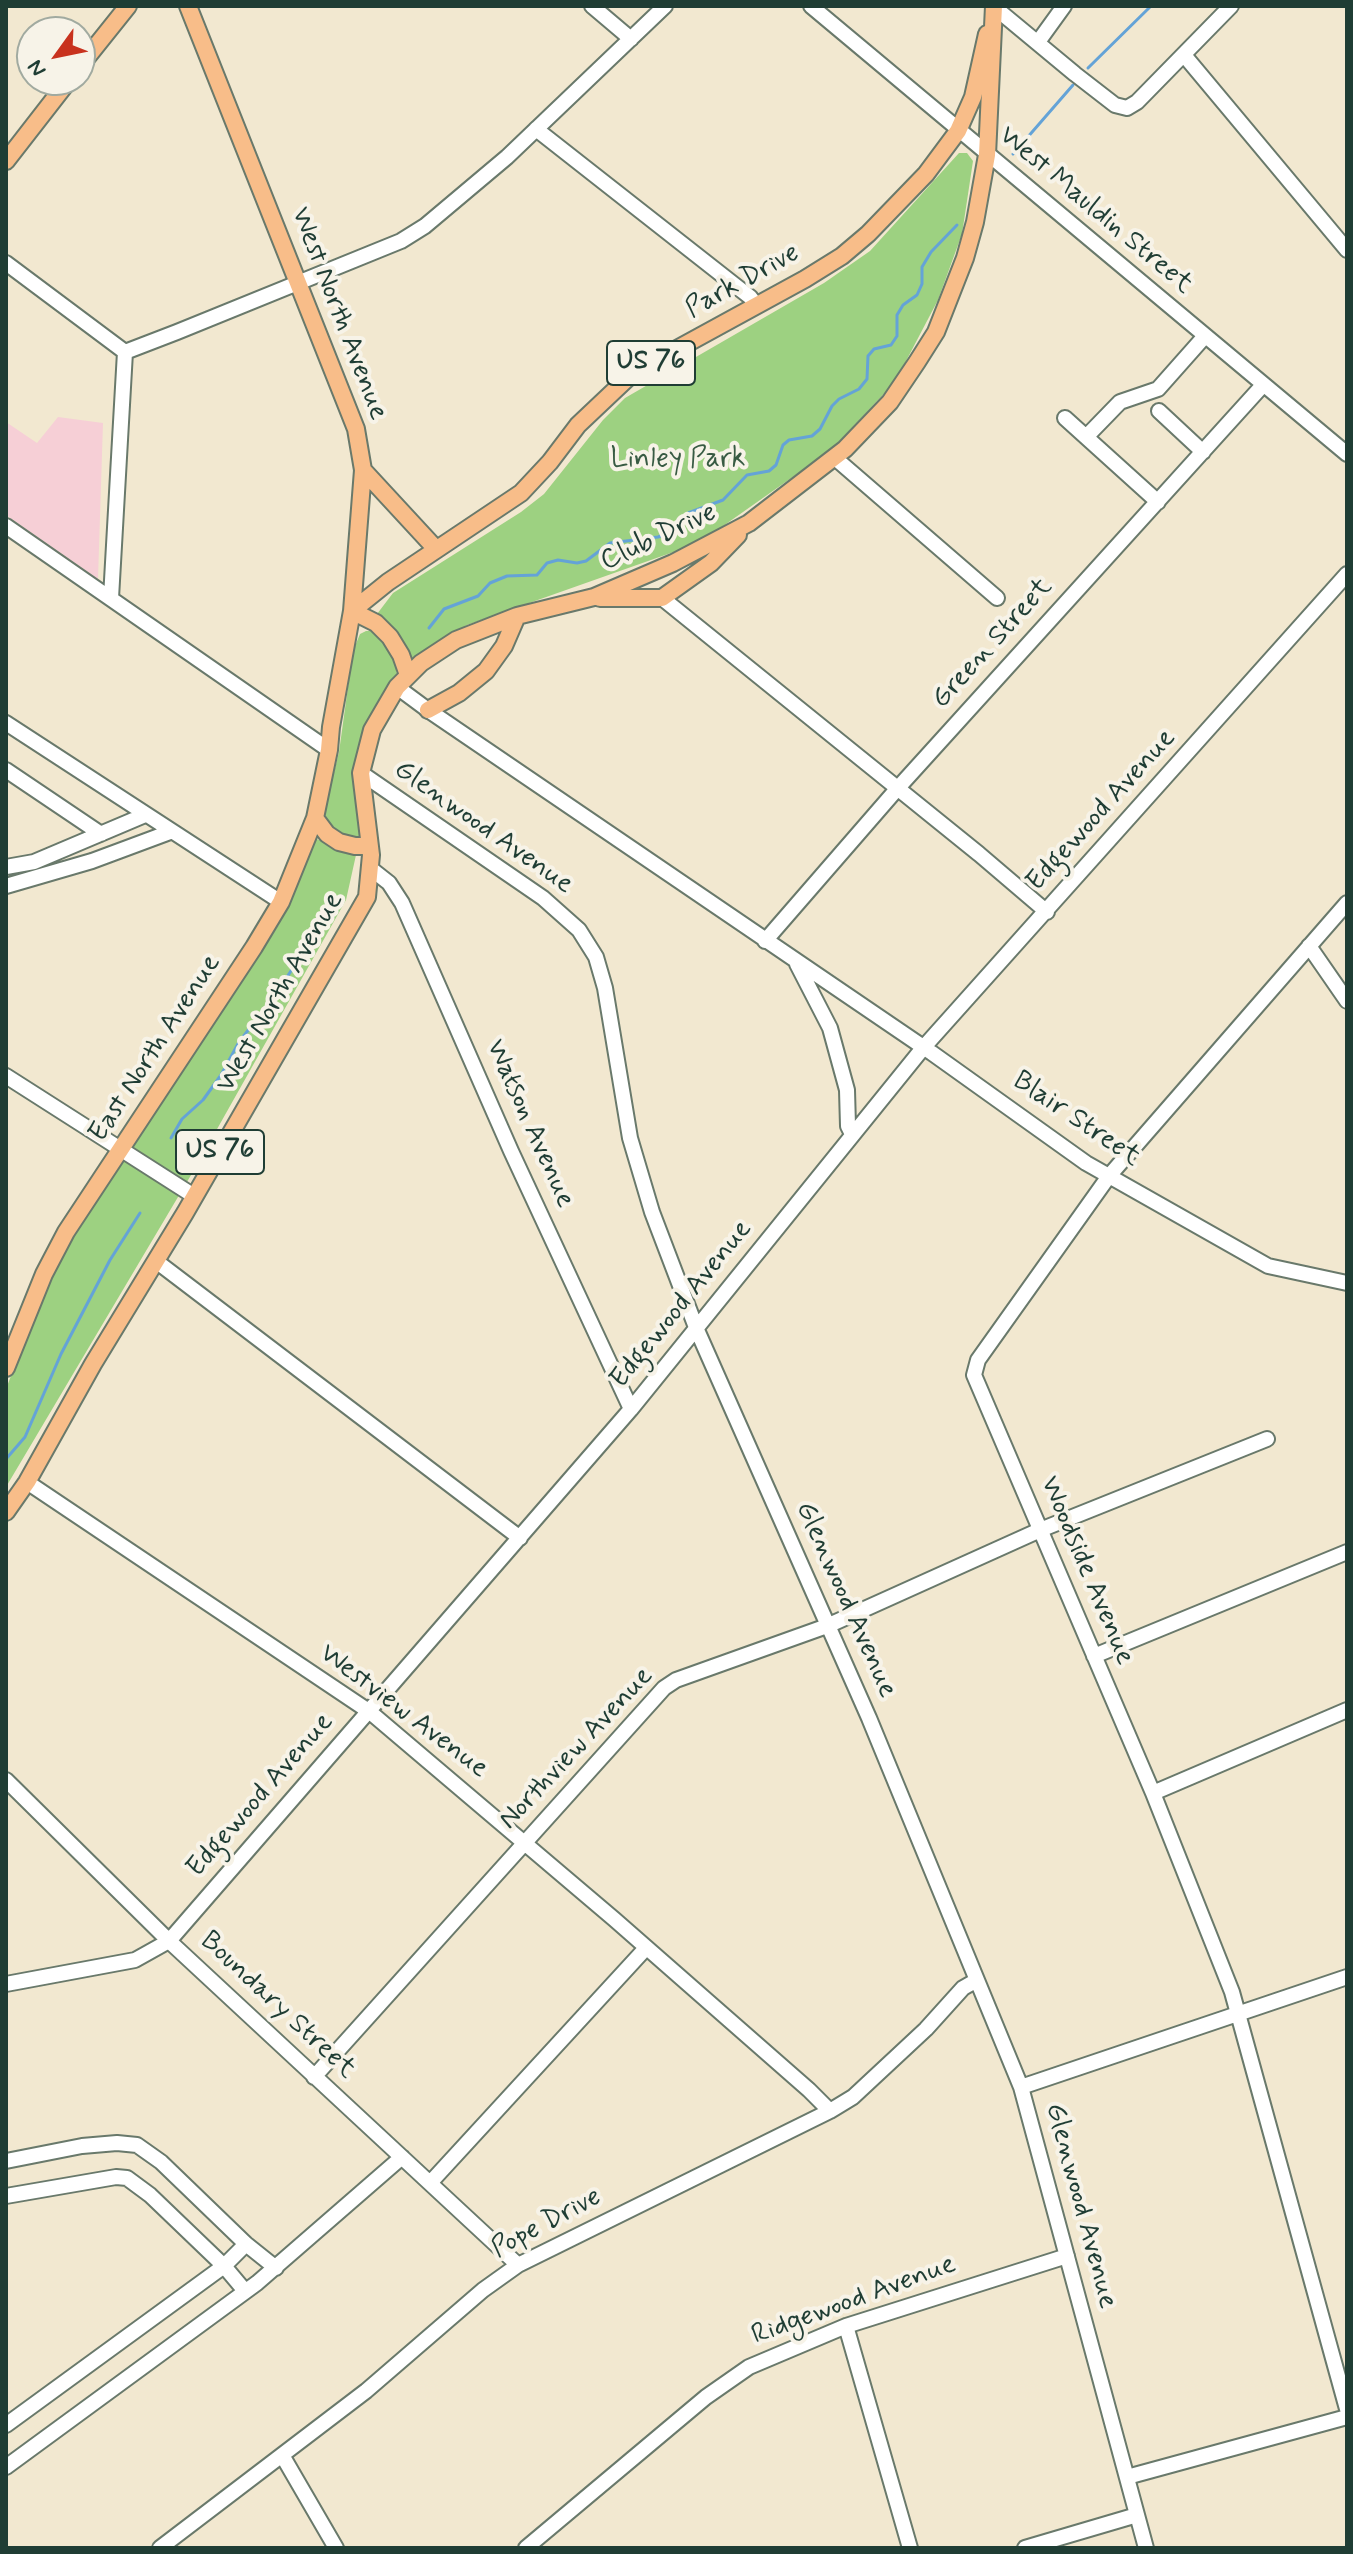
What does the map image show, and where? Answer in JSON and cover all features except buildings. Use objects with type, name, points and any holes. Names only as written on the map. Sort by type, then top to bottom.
[{"type":"main road","points":[[96,46],[128,6]]},
{"type":"main road","name":"West North Avenue","points":[[188,6],[356,429],[363,470],[352,611],[329,750]]},
{"type":"main road","name":"US 76","points":[[958,131],[973,97],[994,6]]},
{"type":"main road","name":"US 76","points":[[987,155],[994,6]]},
{"type":"main road","points":[[6,161],[57,96]]},
{"type":"main road","name":"Park Drive","points":[[352,611],[388,582],[521,493],[578,425],[633,373],[842,256],[868,234],[926,174],[958,131]]},
{"type":"main road","name":"Club Drive","points":[[403,681],[421,663],[456,640],[517,616],[594,597],[673,563],[749,523],[835,458],[890,402],[936,332],[965,258],[978,211],[987,155]]},
{"type":"main road","points":[[363,470],[436,549]]},
{"type":"main road","points":[[594,597],[662,598],[711,563],[749,523]]},
{"type":"main road","points":[[352,611],[376,623],[390,637],[401,655],[403,681]]},
{"type":"main road","points":[[428,710],[459,693],[486,671],[504,646],[517,616]]},
{"type":"main road","name":"US 76","points":[[361,773],[372,730],[403,681]]},
{"type":"main road","name":"East North Avenue","points":[[6,1368],[44,1274],[66,1232],[281,902],[315,818],[329,750]]},
{"type":"main road","name":"West North Avenue","points":[[6,1512],[27,1482],[367,897],[370,846],[361,773]]},
{"type":"main road","points":[[315,818],[327,834],[339,842],[370,846]]},
{"type":"street","points":[[592,6],[631,39]]},
{"type":"street","points":[[125,352],[300,284],[401,241],[425,226],[498,165],[665,6]]},
{"type":"street","name":"West Mauldin Street","points":[[811,6],[1347,454]]},
{"type":"street","points":[[994,6],[1115,105],[1127,108],[1137,102],[1231,6]]},
{"type":"street","points":[[1038,42],[1064,6]]},
{"type":"street","points":[[1184,55],[1347,250]]},
{"type":"street","points":[[536,129],[750,297],[756,305]]},
{"type":"street","points":[[6,263],[125,352]]},
{"type":"street","points":[[1086,437],[1120,402],[1158,389],[1205,336]]},
{"type":"street","points":[[111,598],[125,352]]},
{"type":"street","name":"Green Street","points":[[765,941],[897,789],[1263,385]]},
{"type":"street","points":[[1159,411],[1203,452]]},
{"type":"street","points":[[1065,418],[1158,502]]},
{"type":"street","points":[[835,458],[997,598]]},
{"type":"street","points":[[6,526],[329,750]]},
{"type":"street","name":"Edgewood Avenue","points":[[6,1984],[135,1960],[169,1941],[631,1409],[923,1048],[1347,574]]},
{"type":"street","points":[[662,598],[1047,912]]},
{"type":"street","name":"Blair Street","points":[[403,681],[428,710],[1086,1163],[1268,1266],[1344,1283]]},
{"type":"street","points":[[6,723],[281,902]]},
{"type":"street","points":[[6,770],[101,834]]},
{"type":"street","name":"Glenwood Avenue","points":[[361,773],[543,898],[579,930],[596,957],[605,988],[630,1138],[652,1212],[697,1330],[905,1803],[1021,2087],[1146,2548]]},
{"type":"street","points":[[6,867],[34,862],[145,815]]},
{"type":"street","points":[[6,886],[92,861],[170,832]]},
{"type":"street","name":"Watson Avenue","points":[[370,868],[389,883],[402,903],[511,1151],[631,1409]]},
{"type":"street","points":[[1109,1176],[1347,903]]},
{"type":"street","points":[[1309,946],[1347,1001]]},
{"type":"street","name":"Blair Street","points":[[795,961],[830,1028],[847,1090],[848,1126],[852,1134]]},
{"type":"street","points":[[6,1076],[194,1196]]},
{"type":"street","name":"Woodside Avenue","points":[[1109,1176],[978,1360],[974,1375],[1153,1793],[1232,1992],[1347,2409]]},
{"type":"street","points":[[156,1261],[520,1538]]},
{"type":"street","points":[[1344,1283],[1347,1267]]},
{"type":"street","name":"Northview Avenue","points":[[314,2077],[664,1688],[676,1680],[827,1626],[1040,1530],[1267,1439]]},
{"type":"street","name":"Westview Avenue","points":[[27,1482],[370,1712],[525,1842],[830,2111]]},
{"type":"street","points":[[1094,1656],[1347,1552]]},
{"type":"street","points":[[1153,1793],[1347,1710]]},
{"type":"street","name":"Boundary Street","points":[[6,1780],[169,1941],[518,2265]]},
{"type":"street","points":[[430,2183],[646,1948]]},
{"type":"street","points":[[1021,2087],[1347,1977]]},
{"type":"street","name":"Pope Drive","points":[[160,2548],[366,2391],[483,2290],[518,2265],[853,2097],[926,2029],[963,1988],[977,1980]]},
{"type":"street","points":[[6,2161],[82,2146],[137,2145],[161,2162],[246,2244],[276,2268]]},
{"type":"street","points":[[6,2467],[276,2268],[402,2157]]},
{"type":"street","points":[[6,2196],[116,2177],[127,2178],[150,2195],[224,2266],[245,2291]]},
{"type":"street","points":[[6,2425],[224,2266],[246,2244]]},
{"type":"street","name":"Ridgewood Avenue","points":[[526,2548],[706,2397],[749,2367],[846,2326],[1067,2256]]},
{"type":"street","points":[[846,2326],[910,2548]]},
{"type":"street","points":[[1127,2477],[1347,2417]]},
{"type":"street","points":[[282,2455],[336,2548]]},
{"type":"street","points":[[1025,2548],[1137,2515]]},
{"type":"shaded area","points":[[58,417],[103,423],[98,579],[6,515],[6,422],[37,443]]},
{"type":"green space","name":"Linley Park","points":[[959,153],[967,153],[973,161],[962,234],[938,300],[895,382],[831,450],[699,543],[467,625],[409,660],[398,634],[377,614],[393,593],[521,512],[544,494],[603,420],[625,398],[824,283],[870,251]]},
{"type":"green space","points":[[373,631],[384,642],[395,659],[397,674],[363,732],[354,777],[361,838],[348,838],[339,834],[323,817],[339,752],[353,651],[360,634]]},
{"type":"green space","points":[[314,838],[356,855],[346,900],[194,1170],[6,1487],[6,1389],[50,1273],[137,1135],[278,926]]},
{"type":"waterway","points":[[1088,68],[1151,6]]},
{"type":"waterway","points":[[1013,154],[1073,85]]},
{"type":"waterway","points":[[429,628],[444,609],[478,596],[490,583],[507,576],[537,575],[547,563],[558,560],[586,561],[610,543],[658,537],[673,531],[688,513],[723,500],[747,475],[769,471],[776,465],[783,445],[789,440],[812,436],[820,429],[832,406],[859,389],[867,379],[868,356],[874,349],[891,345],[897,336],[897,315],[903,305],[917,295],[922,284],[922,267],[931,252],[957,225]]},
{"type":"waterway","points":[[171,1138],[182,1119],[203,1100],[221,1075],[239,1042],[274,997],[328,914]]},
{"type":"waterway","points":[[6,1459],[25,1437],[61,1354],[110,1260],[140,1213]]}]
